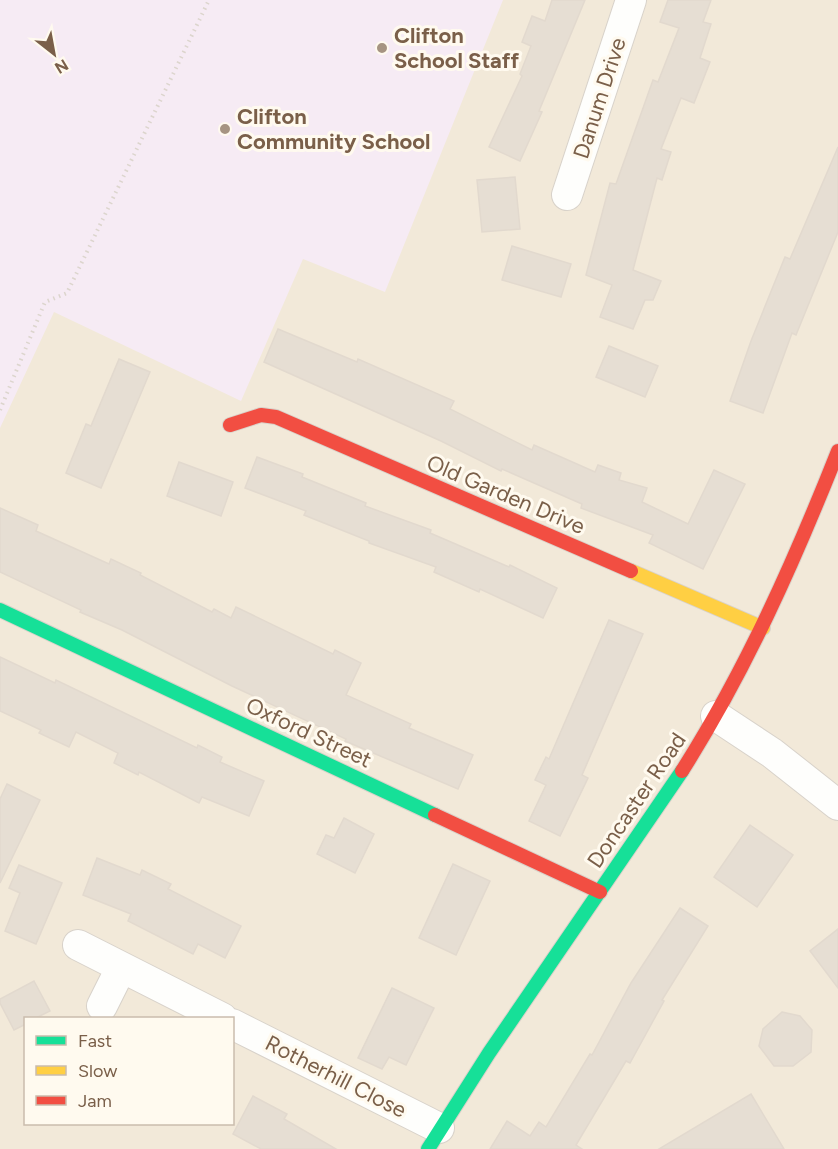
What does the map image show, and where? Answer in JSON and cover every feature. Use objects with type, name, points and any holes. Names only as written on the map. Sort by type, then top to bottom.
[{"type":"street","name":"Danum Drive","points":[[567,195],[631,0]]},
{"type":"street","name":"Old Garden Drive","points":[[230,425],[261,415],[276,417],[763,628]]},
{"type":"street","name":"Doncaster Road","points":[[434,1138],[513,1017],[674,784],[716,716],[763,628],[838,451]]},
{"type":"street","name":"Oxford Street","points":[[0,610],[600,892]]},
{"type":"street","points":[[716,716],[772,753],[838,805]]},
{"type":"street","points":[[78,945],[220,1017]]},
{"type":"street","points":[[102,1006],[121,968]]},
{"type":"street","name":"Rotherhill Close","points":[[234,1025],[434,1138]]},
{"type":"path","points":[[0,410],[45,302],[67,293],[208,0]]},
{"type":"shaded area","points":[[0,0],[838,0],[838,1149],[0,1149]]},
{"type":"shaded area","name":"Clifton Community School","points":[[0,0],[503,0],[385,292],[303,259],[241,401],[54,312],[0,428]]},
{"type":"building","points":[[552,0],[585,0],[539,111],[542,112],[520,161],[489,147],[522,76],[520,74],[531,46],[522,42],[532,16],[545,21]]},
{"type":"building","points":[[668,0],[711,0],[703,22],[711,24],[700,58],[710,62],[694,103],[681,98],[661,149],[671,152],[662,180],[657,178],[633,270],[661,281],[653,300],[645,300],[633,329],[600,317],[612,285],[586,275],[610,183],[616,184],[653,80],[658,82],[679,28],[660,22]]},
{"type":"building","points":[[838,147],[838,232],[796,335],[792,333],[763,413],[730,401],[785,257],[790,259]]},
{"type":"building","points":[[515,177],[520,229],[482,232],[477,180]]},
{"type":"building","points":[[512,246],[571,264],[561,297],[502,280]]},
{"type":"building","points":[[278,329],[357,362],[358,359],[454,401],[450,409],[532,450],[534,445],[595,472],[598,465],[621,473],[619,480],[647,488],[642,502],[688,524],[714,470],[745,484],[703,569],[649,543],[653,535],[581,508],[582,504],[502,469],[501,471],[441,441],[264,362]]},
{"type":"building","points":[[609,346],[658,366],[645,397],[596,377]]},
{"type":"building","points":[[119,359],[150,372],[101,488],[66,473],[86,424],[91,426]]},
{"type":"building","points":[[257,457],[303,474],[302,477],[366,503],[365,506],[431,530],[430,533],[509,567],[510,565],[557,588],[543,618],[480,589],[479,592],[434,572],[436,567],[369,543],[369,541],[304,515],[306,511],[245,488]]},
{"type":"building","points":[[179,462],[233,482],[221,516],[167,496]]},
{"type":"building","points":[[0,508],[38,525],[36,531],[109,564],[111,559],[212,612],[214,609],[231,618],[236,607],[333,654],[335,650],[361,663],[346,695],[411,724],[409,728],[473,755],[458,789],[345,741],[346,739],[232,686],[0,572]]},
{"type":"building","points":[[609,620],[643,634],[582,775],[588,778],[560,836],[529,821],[546,785],[535,780],[546,757],[549,759]]},
{"type":"building","points":[[0,657],[55,683],[56,680],[197,748],[198,745],[222,757],[220,762],[264,781],[249,816],[202,797],[199,803],[139,772],[138,775],[114,763],[118,753],[76,732],[69,747],[39,733],[41,730],[0,711]]},
{"type":"building","points":[[7,784],[40,800],[0,883],[0,799]]},
{"type":"building","points":[[344,818],[374,834],[355,873],[317,854],[326,835],[334,838]]},
{"type":"building","points":[[750,825],[793,855],[757,907],[714,877]]},
{"type":"building","points":[[97,858],[140,875],[142,870],[171,884],[168,889],[241,926],[225,958],[198,944],[193,954],[128,921],[131,914],[83,895]]},
{"type":"building","points":[[453,864],[490,881],[456,955],[419,938]]},
{"type":"building","points":[[19,865],[62,883],[36,944],[5,931],[20,893],[9,888]]},
{"type":"building","points":[[680,908],[708,926],[662,1000],[664,1001],[630,1063],[626,1061],[576,1145],[582,1149],[490,1149],[507,1121],[530,1136],[539,1122],[546,1127],[590,1054],[592,1055],[631,983]]},
{"type":"building","points":[[838,929],[838,988],[810,951]]},
{"type":"building","points":[[34,981],[50,1011],[38,1017],[24,1017],[24,1025],[14,1030],[0,999]]},
{"type":"building","points":[[392,988],[434,1008],[406,1065],[389,1057],[382,1069],[358,1058]]},
{"type":"building","points":[[782,1012],[800,1016],[812,1030],[811,1052],[793,1066],[774,1066],[759,1046],[763,1029]]},
{"type":"building","points":[[751,1094],[784,1149],[659,1149]]},
{"type":"building","points":[[253,1096],[287,1114],[284,1119],[336,1149],[261,1149],[233,1134]]},
{"type":"traffic: fast","points":[[0,610],[435,815]]},
{"type":"traffic: fast","points":[[428,1149],[489,1053],[682,771]]},
{"type":"traffic: slow","points":[[631,571],[763,628]]},
{"type":"traffic: jam","points":[[230,425],[261,415],[276,417],[631,571]]},
{"type":"traffic: jam","points":[[682,771],[727,694],[768,615],[838,451]]},
{"type":"traffic: jam","points":[[435,815],[600,892]]},
{"type":"place","name":"Clifton School Staff","points":[[382,48]]},
{"type":"place","name":"Clifton Community School","points":[[225,129]]}]
